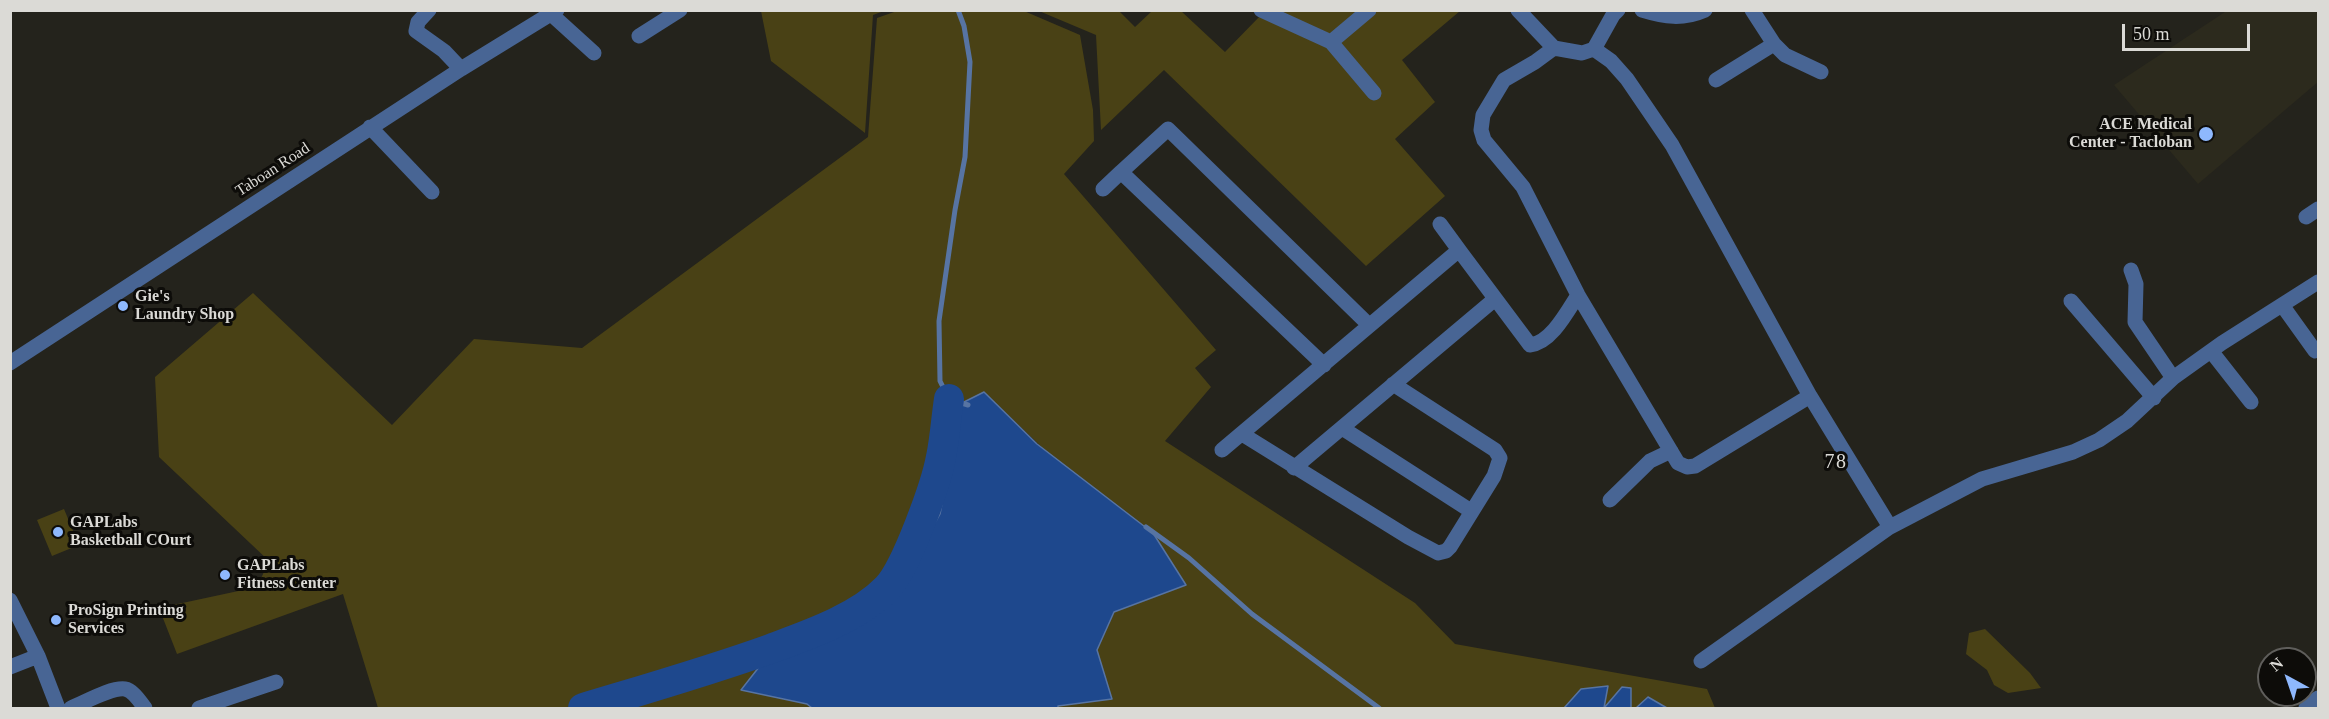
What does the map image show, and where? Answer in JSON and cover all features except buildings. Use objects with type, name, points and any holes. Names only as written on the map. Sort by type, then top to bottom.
[{"type":"street","points":[[429,10],[418,22],[416,31],[450,56],[461,69]]},
{"type":"street","points":[[1261,10],[1331,42],[1374,93]]},
{"type":"street","points":[[1331,42],[1369,10]]},
{"type":"street","points":[[1518,10],[1554,48],[1582,53],[1594,49],[1618,10]]},
{"type":"street","points":[[1642,10],[1674,18],[1689,17],[1705,10]]},
{"type":"street","points":[[1752,10],[1774,44],[1785,55],[1821,72]]},
{"type":"street","points":[[639,36],[672,12]]},
{"type":"street","points":[[554,13],[594,53]]},
{"type":"street","name":"Taboan Road","points":[[10,363],[370,127],[554,13]]},
{"type":"street","points":[[1716,80],[1774,44]]},
{"type":"street","points":[[1554,48],[1504,80],[1487,105],[1481,122],[1481,130],[1484,140],[1527,195],[1578,295],[1678,463],[1695,466],[1810,396]]},
{"type":"street","points":[[1594,49],[1611,61],[1628,79],[1672,145],[1810,396],[1890,527]]},
{"type":"street","points":[[1103,189],[1173,124],[1369,325]]},
{"type":"street","points":[[370,127],[432,192]]},
{"type":"street","points":[[1121,172],[1324,364]]},
{"type":"street","points":[[1440,224],[1531,345],[1540,343],[1578,295]]},
{"type":"street","points":[[1222,450],[1458,250]]},
{"type":"street","points":[[2131,270],[2136,284],[2134,322],[2173,378]]},
{"type":"street","points":[[1701,661],[1890,527],[1982,479],[2073,452],[2099,440],[2127,421],[2173,378],[2319,282]]},
{"type":"street","points":[[1294,468],[1495,299]]},
{"type":"street","points":[[2071,301],[2154,398]]},
{"type":"street","points":[[2282,305],[2315,351]]},
{"type":"street","points":[[2211,351],[2251,402]]},
{"type":"street","points":[[1242,434],[1294,468],[1438,553],[1446,551],[1494,476],[1500,462],[1498,454],[1394,384]]},
{"type":"street","points":[[1342,428],[1471,511]]},
{"type":"street","points":[[1610,501],[1650,461],[1671,451]]},
{"type":"street","points":[[10,600],[38,656],[58,708]]},
{"type":"street","points":[[10,667],[38,656]]},
{"type":"street","points":[[199,708],[276,682]]},
{"type":"street","points":[[71,708],[104,693],[124,689],[146,708]]},
{"type":"street","points":[[2306,708],[2319,698]]},
{"type":"shaded area","name":"ACE Medical Center - Tacloban","points":[[2228,10],[2318,11],[2318,82],[2198,184],[2114,85]]},
{"type":"shaded area","points":[[761,11],[884,11],[873,15],[865,133],[771,61]]},
{"type":"shaded area","points":[[897,11],[1024,11],[1080,35],[1093,110],[1094,141],[1064,174],[1216,350],[1195,368],[1211,387],[1165,441],[1415,603],[1455,644],[1707,689],[1715,708],[1667,708],[1648,697],[1636,708],[1631,708],[1631,688],[1622,687],[1604,708],[1608,686],[1581,689],[1564,708],[1058,708],[1057,706],[1097,650],[1114,612],[1186,585],[984,392],[962,403],[940,515],[896,592],[777,644],[741,689],[807,704],[812,708],[378,708],[343,594],[177,654],[159,608],[257,587],[269,561],[159,457],[155,377],[253,293],[392,425],[474,339],[582,348],[868,137],[877,18]]},
{"type":"shaded area","points":[[1039,11],[1119,11],[1135,27],[1152,11],[1181,11],[1225,52],[1260,16],[1255,11],[1460,11],[1402,60],[1435,102],[1395,139],[1445,196],[1366,266],[1164,70],[1101,130],[1096,35]]},
{"type":"shaded area","name":"GAPLabs Basketball COurt","points":[[64,509],[79,545],[52,556],[37,520]]},
{"type":"shaded area","points":[[1985,629],[2030,673],[2041,688],[2008,693],[1994,685],[1987,670],[1966,654],[1969,633]]},
{"type":"water","points":[[984,392],[1037,444],[1153,533],[1186,585],[1114,612],[1097,650],[1112,699],[1058,706],[1058,708],[812,708],[807,704],[741,690],[777,644],[896,592],[940,514],[962,403]]},
{"type":"water","points":[[1608,686],[1604,708],[1564,708],[1581,689]]},
{"type":"water","points":[[1622,687],[1631,688],[1631,708],[1604,708]]},
{"type":"water","points":[[1648,697],[1667,708],[1636,708]]},
{"type":"waterway","points":[[958,10],[964,26],[970,62],[965,157],[939,321],[940,381],[949,399],[968,405]]},
{"type":"waterway","points":[[583,708],[785,644],[847,617],[875,599],[895,578],[927,505],[944,443],[949,399]]},
{"type":"waterway","points":[[1146,527],[1189,558],[1252,614],[1379,708]]},
{"type":"place","name":"ACE Medical Center - Tacloban","points":[[2206,134]]},
{"type":"place","name":"Gie's Laundry Shop","points":[[123,306]]},
{"type":"place","name":"GAPLabs Basketball COurt","points":[[58,532]]},
{"type":"place","name":"GAPLabs Fitness Center","points":[[225,575]]},
{"type":"place","name":"ProSign Printing Services","points":[[56,620]]},
{"type":"district","name":"78","points":[[1836,463]]}]
